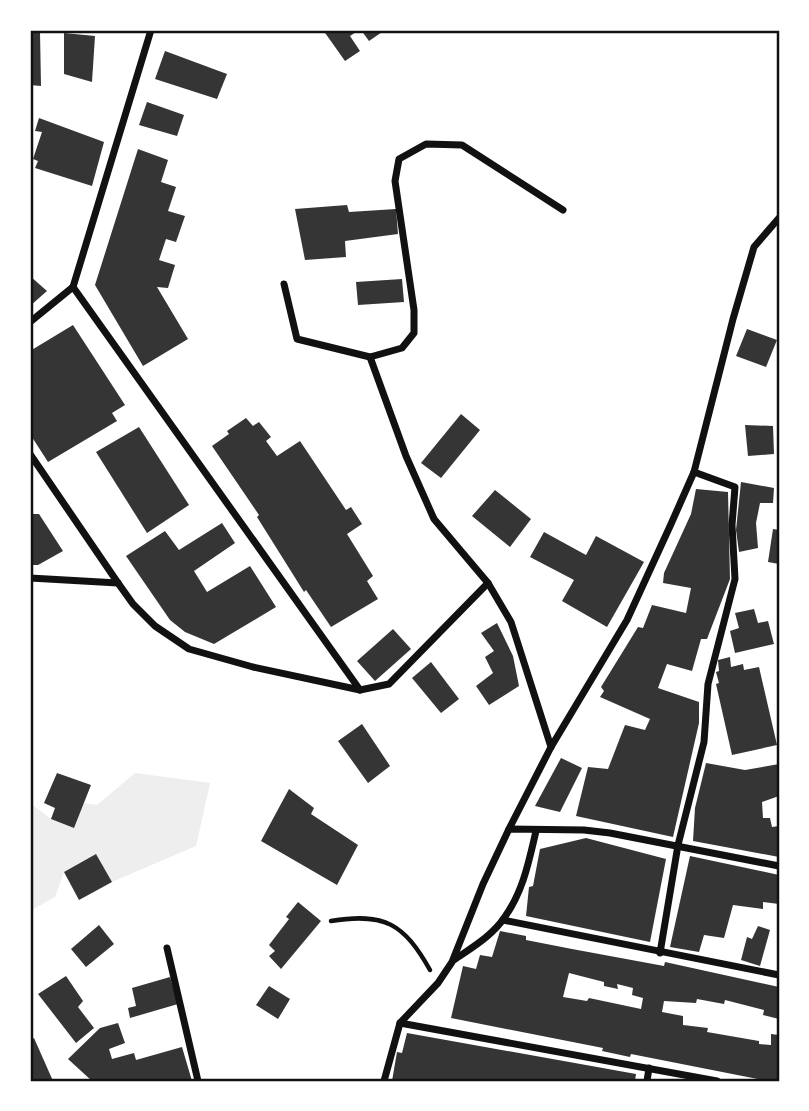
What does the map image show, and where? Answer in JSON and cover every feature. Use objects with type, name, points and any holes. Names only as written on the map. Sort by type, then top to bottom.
[{"type":"street","points":[[30,322],[73,287],[151,30]]},
{"type":"street","points":[[284,284],[297,339],[370,358],[402,348],[414,333],[414,310],[395,181],[399,159],[426,144],[462,145],[563,210]]},
{"type":"street","points":[[384,1081],[400,1023],[438,983],[452,962],[482,884],[551,747],[627,621],[694,472],[754,247],[779,219]]},
{"type":"street","points":[[73,287],[360,690]]},
{"type":"street","points":[[370,358],[406,456],[434,519],[488,583],[511,622],[551,747]]},
{"type":"street","points":[[30,454],[133,604],[155,626],[189,649],[253,667],[360,690],[389,684],[488,583]]},
{"type":"street","points":[[660,953],[678,845],[704,742],[708,684],[735,579],[732,525],[735,487],[694,472]]},
{"type":"street","points":[[30,578],[118,583]]},
{"type":"street","points":[[509,829],[584,830],[678,845],[779,866]]},
{"type":"street","points":[[452,962],[482,941],[503,920],[520,891],[536,831]]},
{"type":"street","points":[[503,920],[779,975]]},
{"type":"street","points":[[167,948],[198,1081]]},
{"type":"street","points":[[400,1023],[717,1081]]},
{"type":"street","points":[[647,1081],[649,1068]]},
{"type":"path","points":[[331,921],[347,918],[387,922],[404,932],[438,983]]},
{"type":"shaded area","points":[[135,773],[210,783],[196,846],[112,882],[96,854],[64,872],[55,897],[30,911],[30,803],[51,819],[74,828],[84,803],[97,805]]},
{"type":"building","points":[[323,30],[359,30],[350,36],[360,51],[345,61]]},
{"type":"building","points":[[361,30],[385,30],[369,41]]},
{"type":"building","points":[[30,32],[40,32],[41,86],[30,85]]},
{"type":"building","points":[[64,33],[95,36],[92,82],[64,74]]},
{"type":"building","points":[[165,51],[227,74],[217,99],[155,79]]},
{"type":"building","points":[[147,102],[184,115],[177,136],[139,125]]},
{"type":"building","points":[[39,118],[104,142],[92,186],[35,168],[38,161],[33,159],[42,132],[35,131]]},
{"type":"building","points":[[138,149],[168,160],[161,182],[176,187],[168,211],[185,216],[176,242],[166,239],[159,260],[175,265],[168,288],[157,287],[188,339],[143,366],[95,285]]},
{"type":"building","points":[[347,205],[349,212],[396,209],[398,234],[345,241],[346,257],[305,260],[295,209]]},
{"type":"building","points":[[30,276],[47,291],[30,306]]},
{"type":"building","points":[[402,279],[404,302],[358,305],[356,282]]},
{"type":"building","points":[[73,325],[125,405],[112,413],[117,421],[48,462],[30,434],[30,351]]},
{"type":"building","points":[[747,329],[777,340],[766,367],[736,356]]},
{"type":"building","points":[[461,414],[480,430],[441,478],[421,463]]},
{"type":"building","points":[[246,418],[253,426],[259,422],[271,437],[266,441],[277,456],[300,441],[346,510],[351,507],[362,524],[347,534],[373,576],[367,581],[378,599],[331,627],[306,590],[304,592],[257,517],[259,515],[212,446]]},
{"type":"building","points":[[745,425],[773,426],[774,454],[748,456]]},
{"type":"building","points":[[139,427],[189,505],[147,533],[96,452]]},
{"type":"building","points":[[741,482],[774,488],[773,503],[760,503],[756,523],[758,548],[739,552],[736,530]]},
{"type":"building","points":[[696,489],[728,492],[730,579],[707,639],[701,639],[692,671],[667,664],[658,688],[699,702],[699,723],[673,837],[576,816],[588,767],[608,769],[625,725],[645,730],[650,719],[600,697],[604,691],[601,687],[638,627],[643,628],[652,605],[686,613],[691,588],[663,583],[664,573],[691,514]]},
{"type":"building","points":[[495,490],[531,519],[510,547],[472,516]]},
{"type":"building","points":[[30,514],[39,514],[63,551],[38,565],[30,565]]},
{"type":"building","points":[[222,523],[235,543],[194,571],[207,592],[250,566],[276,607],[214,644],[185,632],[170,620],[126,556],[165,531],[179,550]]},
{"type":"building","points":[[773,529],[779,530],[779,564],[768,562]]},
{"type":"building","points":[[544,532],[586,555],[596,536],[644,562],[607,627],[562,601],[574,580],[530,557]]},
{"type":"building","points":[[754,609],[758,623],[768,621],[774,644],[735,653],[730,631],[739,628],[735,613]]},
{"type":"building","points":[[497,623],[513,656],[519,686],[489,705],[476,686],[493,673],[485,657],[494,651],[481,633]]},
{"type":"building","points":[[393,629],[411,649],[375,681],[357,661]]},
{"type":"building","points":[[730,657],[731,667],[743,664],[744,670],[759,667],[777,745],[732,755],[716,684],[719,683],[716,672],[719,671],[718,660]]},
{"type":"building","points":[[431,662],[459,699],[441,713],[412,678]]},
{"type":"building","points":[[362,724],[390,766],[368,783],[338,741]]},
{"type":"building","points":[[561,758],[582,768],[560,812],[535,806]]},
{"type":"building","points":[[706,763],[745,770],[779,764],[779,796],[762,802],[763,818],[770,818],[772,827],[779,826],[779,857],[693,841],[695,808]]},
{"type":"building","points":[[57,773],[91,785],[74,828],[51,819],[55,808],[44,803]]},
{"type":"building","points":[[289,789],[314,808],[311,814],[358,845],[337,885],[261,841]]},
{"type":"building","points":[[586,838],[666,859],[650,942],[526,916],[529,887],[533,886],[540,849]]},
{"type":"building","points":[[96,854],[112,882],[79,900],[64,872]]},
{"type":"building","points":[[690,856],[779,875],[779,904],[763,902],[763,909],[733,905],[724,938],[704,935],[699,952],[670,947]]},
{"type":"building","points":[[298,902],[321,921],[281,969],[269,956],[275,951],[269,945]]},
{"type":"building","points":[[99,925],[114,944],[86,967],[71,949]]},
{"type":"building","points":[[758,926],[770,930],[760,966],[741,960],[747,937],[752,939]]},
{"type":"building","points":[[500,931],[526,936],[526,940],[664,966],[665,962],[779,987],[779,1019],[763,1015],[764,1010],[725,1000],[724,1004],[697,999],[696,1003],[664,1001],[662,1012],[683,1016],[683,1025],[708,1028],[707,1032],[759,1041],[759,1044],[771,1045],[771,1034],[779,1035],[779,1081],[631,1054],[630,1057],[602,1051],[603,1048],[451,1018],[463,966],[476,969],[480,955],[492,957]],"holes":[[[569,973],[604,982],[604,986],[618,989],[617,984],[633,988],[632,995],[643,998],[641,1009],[589,998],[587,1001],[563,997]]]},
{"type":"building","points":[[66,976],[83,1001],[78,1007],[94,1028],[76,1043],[38,994]]},
{"type":"building","points":[[170,977],[178,1004],[130,1018],[128,1008],[136,1006],[132,988]]},
{"type":"building","points":[[269,986],[290,999],[278,1019],[256,1005]]},
{"type":"building","points":[[118,1023],[125,1043],[109,1049],[112,1059],[134,1053],[136,1060],[182,1047],[192,1081],[92,1081],[68,1059],[100,1028]]},
{"type":"building","points":[[407,1033],[636,1074],[635,1081],[392,1081],[397,1052],[402,1053]]},
{"type":"building","points":[[34,1038],[53,1081],[30,1081],[30,1040]]}]
